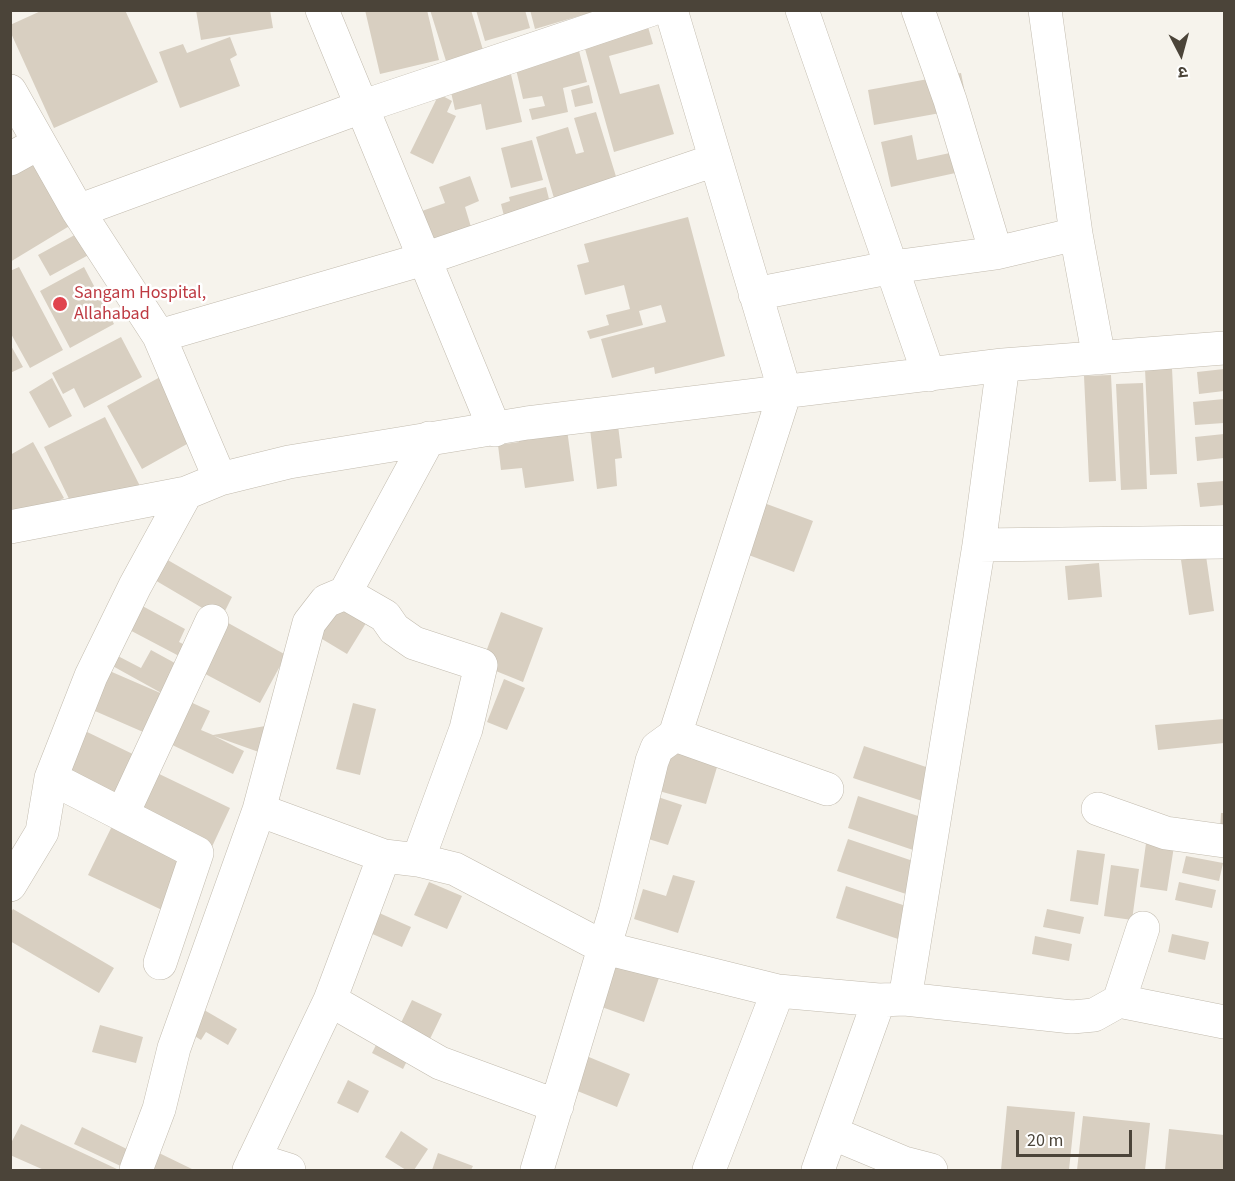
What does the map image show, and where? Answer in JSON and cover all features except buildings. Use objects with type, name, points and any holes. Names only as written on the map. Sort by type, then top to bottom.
[{"type":"street","points":[[322,10],[495,430]]},
{"type":"street","points":[[78,211],[361,107],[650,10]]},
{"type":"street","points":[[537,1170],[605,948],[652,761],[657,748],[675,735],[785,392],[671,10]]},
{"type":"street","points":[[802,10],[894,267],[929,375]]},
{"type":"street","points":[[918,10],[950,100],[996,254]]},
{"type":"street","points":[[1045,10],[1076,234],[1099,358]]},
{"type":"street","points":[[10,91],[78,211],[159,336],[220,479]]},
{"type":"street","points":[[10,159],[39,143]]},
{"type":"street","points":[[159,336],[424,259],[716,160]]},
{"type":"street","points":[[755,294],[894,267],[996,254],[1076,234]]},
{"type":"street","points":[[10,527],[186,493],[220,479],[289,462],[527,423],[1003,365],[1224,348]]},
{"type":"street","points":[[818,1170],[832,1133],[892,1000],[980,545],[1003,365]]},
{"type":"street","points":[[136,1170],[159,1109],[174,1048],[259,810],[309,623],[326,601],[345,593],[429,438]]},
{"type":"street","points":[[10,885],[42,832],[51,778],[91,676],[135,586],[186,493]]},
{"type":"street","points":[[980,545],[1224,542]]},
{"type":"street","points":[[345,593],[385,615],[394,629],[414,643],[481,665],[466,729],[418,860]]},
{"type":"street","points":[[123,813],[212,621]]},
{"type":"street","points":[[675,735],[827,789]]},
{"type":"street","points":[[51,778],[197,853],[160,963]]},
{"type":"street","points":[[1098,809],[1166,833],[1224,841]]},
{"type":"street","points":[[259,810],[384,856],[418,860],[455,869],[605,948],[778,991],[1072,1017],[1094,1015],[1119,1000],[1143,928]]},
{"type":"street","points":[[289,1170],[252,1165],[330,1000],[384,856]]},
{"type":"street","points":[[708,1170],[778,991]]},
{"type":"street","points":[[330,1000],[440,1063],[557,1106]]},
{"type":"street","points":[[1119,1000],[1224,1022]]},
{"type":"street","points":[[832,1133],[904,1163],[931,1170]]},
{"type":"place","name":"Sangam Hospital, Allahabad","points":[[60,304]]}]
